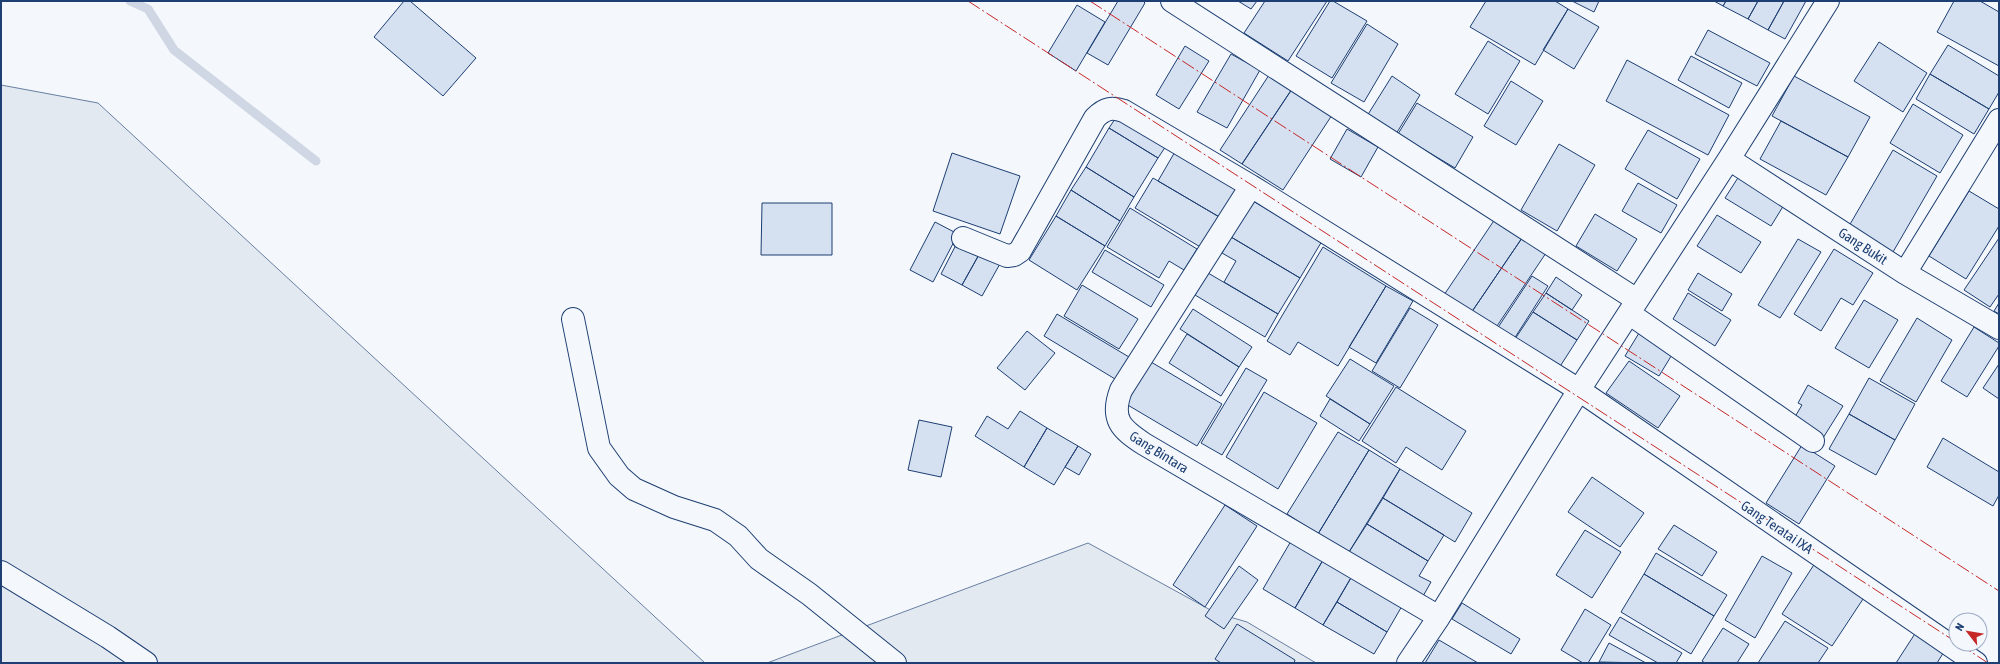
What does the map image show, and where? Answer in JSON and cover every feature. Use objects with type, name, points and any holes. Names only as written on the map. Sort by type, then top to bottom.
[{"type":"street","points":[[1172,1],[1634,307],[1813,441]]},
{"type":"street","points":[[1408,663],[1439,617],[1579,390],[1730,159],[1828,1]]},
{"type":"street","name":"Gang Teratai IXA","points":[[963,238],[1007,256],[1014,255],[1020,251],[1096,118],[1108,108],[1124,111],[1251,186],[1579,390],[1976,663]]},
{"type":"street","points":[[1905,273],[1999,120]]},
{"type":"street","name":"Gang Bukit","points":[[1730,159],[1905,273],[1999,328]]},
{"type":"street","name":"Gang Bintara","points":[[1251,186],[1121,390],[1116,403],[1118,419],[1126,432],[1144,444],[1439,617]]},
{"type":"street","points":[[573,319],[599,448],[619,476],[634,489],[674,507],[715,520],[738,536],[760,559],[809,594],[895,663]]},
{"type":"street","points":[[1,572],[108,637],[146,663]]},
{"type":"shaded area","points":[[1,85],[98,103],[705,663],[1,663]]},
{"type":"shaded area","points":[[1088,543],[1216,613],[1247,622],[1316,663],[767,663]]},
{"type":"building","points":[[404,1],[410,1],[476,58],[443,96],[374,37]]},
{"type":"building","points":[[1118,1],[1143,1],[1145,3],[1108,65],[1087,53]]},
{"type":"building","points":[[1238,1],[1257,1],[1251,9]]},
{"type":"building","points":[[1265,1],[1327,1],[1288,61],[1244,33]]},
{"type":"building","points":[[1330,1],[1333,1],[1367,21],[1332,78],[1296,56]]},
{"type":"building","points":[[1486,1],[1555,1],[1568,9],[1535,65],[1470,27]]},
{"type":"building","points":[[1572,1],[1599,1],[1594,12]]},
{"type":"building","points":[[1714,1],[1726,1],[1723,6]]},
{"type":"building","points":[[1726,1],[1758,1],[1748,19],[1723,6]]},
{"type":"building","points":[[1758,1],[1784,1],[1768,30],[1748,19]]},
{"type":"building","points":[[1784,1],[1806,1],[1785,39],[1768,30]]},
{"type":"building","points":[[1954,1],[1980,1],[1999,12],[1999,66],[1937,32]]},
{"type":"building","points":[[1077,5],[1105,22],[1076,71],[1048,53]]},
{"type":"building","points":[[1568,9],[1599,27],[1574,69],[1543,50]]},
{"type":"building","points":[[1367,24],[1398,44],[1364,102],[1331,83]]},
{"type":"building","points":[[1708,30],[1770,63],[1757,86],[1695,54]]},
{"type":"building","points":[[1488,41],[1520,61],[1488,114],[1455,94]]},
{"type":"building","points":[[1879,42],[1927,73],[1903,112],[1854,81]]},
{"type":"building","points":[[1948,45],[1999,76],[1999,92],[1989,109],[1930,74]]},
{"type":"building","points":[[1185,46],[1209,61],[1179,109],[1156,95]]},
{"type":"building","points":[[1231,54],[1260,70],[1227,128],[1197,112]]},
{"type":"building","points":[[1691,56],[1742,83],[1729,108],[1678,80]]},
{"type":"building","points":[[1627,60],[1729,115],[1708,155],[1606,101]]},
{"type":"building","points":[[1930,74],[1989,109],[1974,134],[1916,99]]},
{"type":"building","points":[[1269,75],[1292,89],[1242,164],[1220,150]]},
{"type":"building","points":[[1392,76],[1420,95],[1396,134],[1367,116]]},
{"type":"building","points":[[1794,76],[1870,117],[1848,157],[1772,116]]},
{"type":"building","points":[[1511,81],[1543,101],[1516,145],[1484,126]]},
{"type":"building","points":[[1292,89],[1332,115],[1283,190],[1242,164]]},
{"type":"building","points":[[1417,103],[1473,137],[1455,168],[1398,134]]},
{"type":"building","points":[[1913,104],[1963,135],[1940,173],[1890,143]]},
{"type":"building","points":[[1119,113],[1168,143],[1158,158],[1109,128]]},
{"type":"building","points":[[1781,121],[1848,157],[1826,195],[1760,159]]},
{"type":"building","points":[[1109,128],[1158,158],[1134,197],[1086,167]]},
{"type":"building","points":[[1347,129],[1378,147],[1361,177],[1330,159]]},
{"type":"building","points":[[1648,130],[1700,159],[1677,199],[1625,169]]},
{"type":"building","points":[[1559,144],[1595,165],[1557,231],[1521,210]]},
{"type":"building","points":[[1176,150],[1238,187],[1221,218],[1158,181]]},
{"type":"building","points":[[1893,150],[1937,176],[1893,252],[1849,226]]},
{"type":"building","points":[[952,153],[1020,176],[1000,234],[933,211]]},
{"type":"building","points":[[1086,167],[1134,197],[1120,221],[1071,190]]},
{"type":"building","points":[[1741,173],[1787,200],[1771,226],[1725,198]]},
{"type":"building","points":[[1153,178],[1221,218],[1202,248],[1135,208]]},
{"type":"building","points":[[1638,183],[1677,205],[1661,233],[1622,211]]},
{"type":"building","points":[[1071,190],[1120,221],[1105,246],[1056,216]]},
{"type":"building","points":[[1969,191],[1999,209],[1999,226],[1966,279],[1929,256]]},
{"type":"building","points":[[1253,201],[1322,241],[1300,278],[1231,237]]},
{"type":"building","points":[[762,203],[832,203],[832,255],[761,255]]},
{"type":"building","points":[[1130,208],[1197,249],[1184,270],[1169,261],[1159,278],[1107,247]]},
{"type":"building","points":[[1595,214],[1637,239],[1617,271],[1576,246]]},
{"type":"building","points":[[1717,215],[1761,242],[1741,273],[1697,246]]},
{"type":"building","points":[[1056,216],[1105,246],[1077,290],[1029,260]]},
{"type":"building","points":[[1495,219],[1522,238],[1471,313],[1444,295]]},
{"type":"building","points":[[935,222],[958,234],[933,282],[910,270]]},
{"type":"building","points":[[1231,237],[1300,278],[1278,314],[1224,282],[1236,261],[1222,253]]},
{"type":"building","points":[[1522,238],[1546,253],[1495,329],[1471,313]]},
{"type":"building","points":[[1999,238],[1999,294],[1990,307],[1964,290]]},
{"type":"building","points":[[959,239],[981,251],[962,285],[941,274]]},
{"type":"building","points":[[1798,239],[1821,252],[1780,318],[1758,305]]},
{"type":"building","points":[[1323,247],[1386,286],[1338,366],[1298,342],[1290,355],[1267,341]]},
{"type":"building","points":[[1834,249],[1873,273],[1853,305],[1841,298],[1821,331],[1794,314]]},
{"type":"building","points":[[1105,250],[1164,285],[1151,307],[1092,272]]},
{"type":"building","points":[[981,251],[1001,262],[982,296],[962,285]]},
{"type":"building","points":[[1208,273],[1278,314],[1265,337],[1195,295]]},
{"type":"building","points":[[1698,273],[1732,294],[1722,311],[1688,290]]},
{"type":"building","points":[[1532,276],[1548,286],[1514,339],[1497,329]]},
{"type":"building","points":[[1556,277],[1582,295],[1572,310],[1546,293]]},
{"type":"building","points":[[1082,285],[1138,319],[1119,349],[1064,316]]},
{"type":"building","points":[[1386,286],[1413,301],[1376,363],[1349,347]]},
{"type":"building","points":[[1546,293],[1589,321],[1577,340],[1533,312]]},
{"type":"building","points":[[1688,293],[1731,320],[1715,346],[1673,319]]},
{"type":"building","points":[[1864,300],[1898,320],[1869,368],[1835,348]]},
{"type":"building","points":[[1999,303],[1999,314],[1994,311]]},
{"type":"building","points":[[1410,308],[1438,325],[1400,388],[1372,371]]},
{"type":"building","points":[[1193,309],[1252,347],[1239,367],[1180,329]]},
{"type":"building","points":[[1533,312],[1577,340],[1559,368],[1515,339]]},
{"type":"building","points":[[1057,314],[1134,360],[1120,382],[1044,336]]},
{"type":"building","points":[[1917,318],[1952,340],[1916,402],[1880,381]]},
{"type":"building","points":[[1974,327],[1999,343],[1999,346],[1967,397],[1941,381]]},
{"type":"building","points":[[1027,331],[1055,353],[1025,390],[997,368]]},
{"type":"building","points":[[1639,333],[1673,353],[1659,376],[1625,356]]},
{"type":"building","points":[[1187,334],[1239,367],[1221,396],[1169,363]]},
{"type":"building","points":[[1350,359],[1394,386],[1370,424],[1326,396]]},
{"type":"building","points":[[1629,361],[1680,396],[1658,428],[1606,393]]},
{"type":"building","points":[[1151,362],[1222,404],[1197,446],[1126,404]]},
{"type":"building","points":[[1999,364],[1999,399],[1983,388]]},
{"type":"building","points":[[1246,368],[1267,380],[1222,455],[1201,443]]},
{"type":"building","points":[[1869,378],[1915,404],[1895,440],[1849,414]]},
{"type":"building","points":[[1808,385],[1843,406],[1823,438],[1793,420],[1802,405],[1798,403]]},
{"type":"building","points":[[1396,387],[1466,431],[1442,470],[1406,447],[1396,463],[1362,441]]},
{"type":"building","points":[[1264,392],[1317,423],[1278,489],[1226,457]]},
{"type":"building","points":[[1330,399],[1370,424],[1359,441],[1320,416]]},
{"type":"building","points":[[1020,411],[1047,428],[1024,467],[975,436],[987,416],[1008,429]]},
{"type":"building","points":[[1849,414],[1895,440],[1876,475],[1829,449]]},
{"type":"building","points":[[919,420],[952,427],[941,477],[908,470]]},
{"type":"building","points":[[1047,428],[1078,446],[1054,485],[1024,467]]},
{"type":"building","points":[[1338,432],[1369,450],[1318,534],[1287,514]]},
{"type":"building","points":[[1943,438],[1999,472],[1999,495],[1993,506],[1927,467]]},
{"type":"building","points":[[1802,445],[1835,466],[1799,524],[1766,503]]},
{"type":"building","points":[[1078,446],[1091,454],[1079,475],[1065,467]]},
{"type":"building","points":[[1369,450],[1400,469],[1349,552],[1318,534]]},
{"type":"building","points":[[1400,469],[1472,513],[1455,542],[1383,498]]},
{"type":"building","points":[[1592,477],[1644,513],[1620,547],[1568,512]]},
{"type":"building","points":[[1383,498],[1444,535],[1428,561],[1367,524]]},
{"type":"building","points":[[1225,505],[1257,526],[1205,607],[1173,585]]},
{"type":"building","points":[[1367,524],[1428,561],[1419,576],[1431,582],[1422,598],[1349,552]]},
{"type":"building","points":[[1674,525],[1717,552],[1702,576],[1658,549]]},
{"type":"building","points":[[1585,530],[1621,552],[1592,598],[1556,575]]},
{"type":"building","points":[[1291,541],[1323,560],[1295,608],[1263,589]]},
{"type":"building","points":[[1656,553],[1727,595],[1714,616],[1644,574]]},
{"type":"building","points":[[1762,556],[1792,573],[1755,638],[1725,620]]},
{"type":"building","points":[[1323,560],[1352,576],[1323,625],[1295,608]]},
{"type":"building","points":[[1817,560],[1867,593],[1832,646],[1782,614]]},
{"type":"building","points":[[1239,566],[1258,580],[1224,629],[1205,616]]},
{"type":"building","points":[[1644,574],[1714,616],[1691,654],[1621,612]]},
{"type":"building","points":[[1352,576],[1402,606],[1387,632],[1337,602]]},
{"type":"building","points":[[1337,602],[1387,632],[1374,654],[1323,625]]},
{"type":"building","points":[[1462,603],[1520,639],[1511,654],[1452,619]]},
{"type":"building","points":[[1585,609],[1611,625],[1588,663],[1583,663],[1561,650]]},
{"type":"building","points":[[1620,617],[1682,653],[1676,663],[1658,663],[1609,635]]},
{"type":"building","points":[[1785,621],[1828,648],[1818,663],[1758,663]]},
{"type":"building","points":[[1237,624],[1295,660],[1294,663],[1221,663],[1215,659]]},
{"type":"building","points":[[1723,628],[1749,644],[1737,663],[1705,663],[1702,661]]},
{"type":"building","points":[[1918,629],[1947,647],[1937,663],[1896,663]]},
{"type":"building","points":[[1439,640],[1478,663],[1425,663]]},
{"type":"building","points":[[1609,643],[1646,663],[1599,662]]},
{"type":"waterway","points":[[130,1],[148,9],[174,50],[316,161]]},
{"type":"power","points":[[968,1],[1948,637]]},
{"type":"power","points":[[1090,1],[1999,591]]},
{"type":"power","points":[[1971,652],[1988,663]]}]
